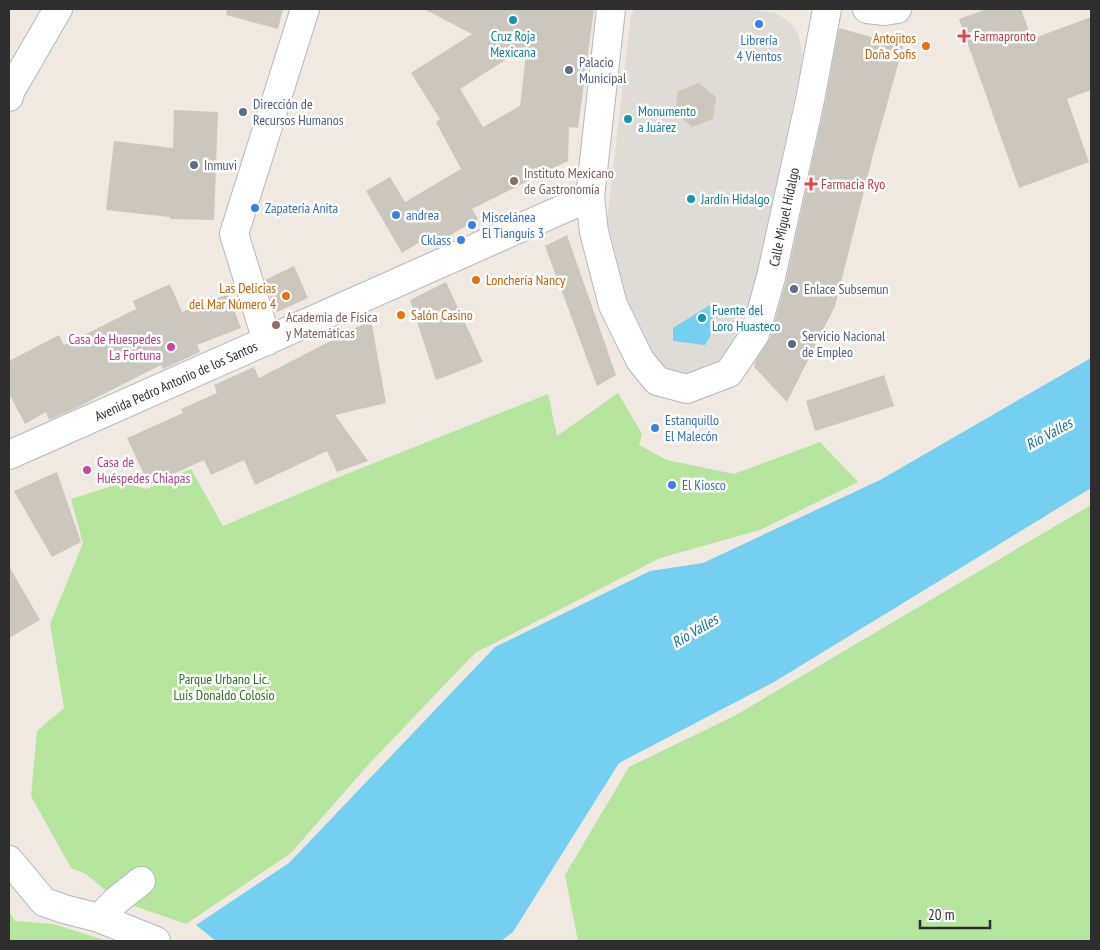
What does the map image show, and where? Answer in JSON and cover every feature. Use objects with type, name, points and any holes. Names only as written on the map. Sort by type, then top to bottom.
[{"type":"street","points":[[10,92],[58,9]]},
{"type":"street","points":[[267,341],[234,234],[305,9]]},
{"type":"street","points":[[590,196],[611,9]]},
{"type":"street","name":"Calle Miguel Hidalgo","points":[[590,196],[594,232],[613,305],[640,360],[657,381],[687,389],[729,373],[755,334],[771,277],[810,100],[827,9]]},
{"type":"street","points":[[867,9],[885,11],[897,9]]},
{"type":"street","name":"Avenida Pedro Antonio de los Santos","points":[[9,455],[590,196]]},
{"type":"street","points":[[9,860],[44,902],[100,918],[156,941]]},
{"type":"street","points":[[100,918],[117,900],[141,881]]},
{"type":"green space","name":"Parque Urbano Lic. Luis Donaldo Colosio","points":[[618,393],[642,434],[639,445],[667,460],[734,474],[820,442],[858,482],[760,530],[660,558],[475,653],[368,765],[291,853],[186,924],[117,900],[86,874],[71,868],[31,796],[37,731],[64,708],[50,624],[83,543],[71,499],[122,483],[147,489],[191,469],[223,526],[329,481],[548,394],[557,436]]},
{"type":"green space","points":[[1091,505],[1091,941],[578,941],[565,875],[629,767],[736,715]]},
{"type":"green space","points":[[9,911],[15,921],[53,924],[108,941],[9,941]]},
{"type":"shaded area","name":"Jardín Hidalgo","points":[[636,9],[744,9],[776,13],[793,25],[798,34],[803,58],[756,279],[739,338],[733,355],[703,378],[664,376],[646,349],[626,296],[607,220],[631,14]]},
{"type":"water","name":"Fuente del Loro Huasteco","points":[[710,305],[717,307],[710,337],[705,345],[673,341],[673,328]]},
{"type":"water","name":"Río Valles","points":[[1091,358],[1091,488],[774,682],[619,763],[513,932],[501,941],[216,941],[196,925],[289,863],[495,647],[650,571],[703,563],[880,480]]},
{"type":"building","points":[[227,9],[283,9],[278,29],[226,15]]},
{"type":"building","points":[[424,9],[594,9],[578,128],[569,127],[568,161],[472,209],[478,219],[432,246],[428,237],[402,253],[366,191],[390,177],[405,202],[461,169],[436,122],[440,119],[411,73],[472,34]],"holes":[[[527,46],[520,106],[483,127],[460,89]]]},
{"type":"building","points":[[987,9],[1021,9],[1032,39],[1091,17],[1091,90],[1067,99],[1089,162],[1019,188],[959,19]]},
{"type":"building","points":[[839,28],[903,46],[835,306],[787,402],[754,367],[755,362],[770,338],[786,281],[825,103]]},
{"type":"building","points":[[699,83],[716,97],[713,119],[692,127],[675,113],[678,91]]},
{"type":"building","points":[[174,110],[218,112],[214,220],[170,219],[170,217],[106,210],[114,141],[173,148]]},
{"type":"building","points":[[567,235],[616,375],[597,386],[545,246]]},
{"type":"building","points":[[294,266],[308,298],[277,312],[265,280]]},
{"type":"building","points":[[446,282],[483,362],[436,380],[410,300]]},
{"type":"building","points":[[170,284],[182,312],[228,294],[241,328],[197,345],[200,352],[163,369],[161,365],[74,409],[49,420],[46,412],[25,424],[9,394],[9,361],[59,335],[64,345],[136,309],[133,301]]},
{"type":"building","points":[[371,320],[386,403],[335,415],[368,461],[337,472],[327,451],[255,485],[244,460],[211,475],[204,460],[149,485],[127,438],[183,413],[181,409],[217,393],[214,385],[254,367],[259,378]]},
{"type":"building","points":[[884,375],[894,406],[815,431],[806,401]]},
{"type":"building","points":[[57,472],[81,542],[52,557],[14,491]]},
{"type":"building","points":[[9,566],[40,620],[9,638]]},
{"type":"place","name":"Cruz Roja Mexicana","points":[[513,20]]},
{"type":"place","name":"Librería 4 Vientos","points":[[759,24]]},
{"type":"place","name":"Farmapronto","points":[[964,36]]},
{"type":"place","name":"Antojitos Doña Sofis","points":[[926,46]]},
{"type":"place","name":"Palacio Municipal","points":[[569,70]]},
{"type":"place","name":"Dirección de Recursos Humanos","points":[[243,112]]},
{"type":"place","name":"Monumento a Juárez","points":[[628,119]]},
{"type":"place","name":"Inmuvi","points":[[194,165]]},
{"type":"place","name":"Instituto Mexicano de Gastronomía","points":[[514,181]]},
{"type":"place","name":"Farmacia Ryo","points":[[811,184]]},
{"type":"place","name":"Jardín Hidalgo","points":[[691,199]]},
{"type":"place","name":"Zapatería Anita","points":[[255,208]]},
{"type":"place","name":"andrea","points":[[396,215]]},
{"type":"place","name":"Miscelánea El Tianguis 3","points":[[472,225]]},
{"type":"place","name":"Cklass","points":[[461,240]]},
{"type":"place","name":"Lonchería Nancy","points":[[476,280]]},
{"type":"place","name":"Enlace Subsemun","points":[[794,289]]},
{"type":"place","name":"Las Delicias del Mar Número 4","points":[[286,296]]},
{"type":"place","name":"Salón Casino","points":[[401,315]]},
{"type":"place","name":"Fuente del Loro Huasteco","points":[[702,318]]},
{"type":"place","name":"Academia de Física y Matemáticas","points":[[276,325]]},
{"type":"place","name":"Servicio Nacional de Empleo","points":[[792,344]]},
{"type":"place","name":"Casa de Huespedes La Fortuna","points":[[171,347]]},
{"type":"place","name":"Estanquillo El Malecón","points":[[655,428]]},
{"type":"place","name":"Casa de Huéspedes Chiapas","points":[[87,470]]},
{"type":"place","name":"El Kiosco","points":[[672,485]]}]
